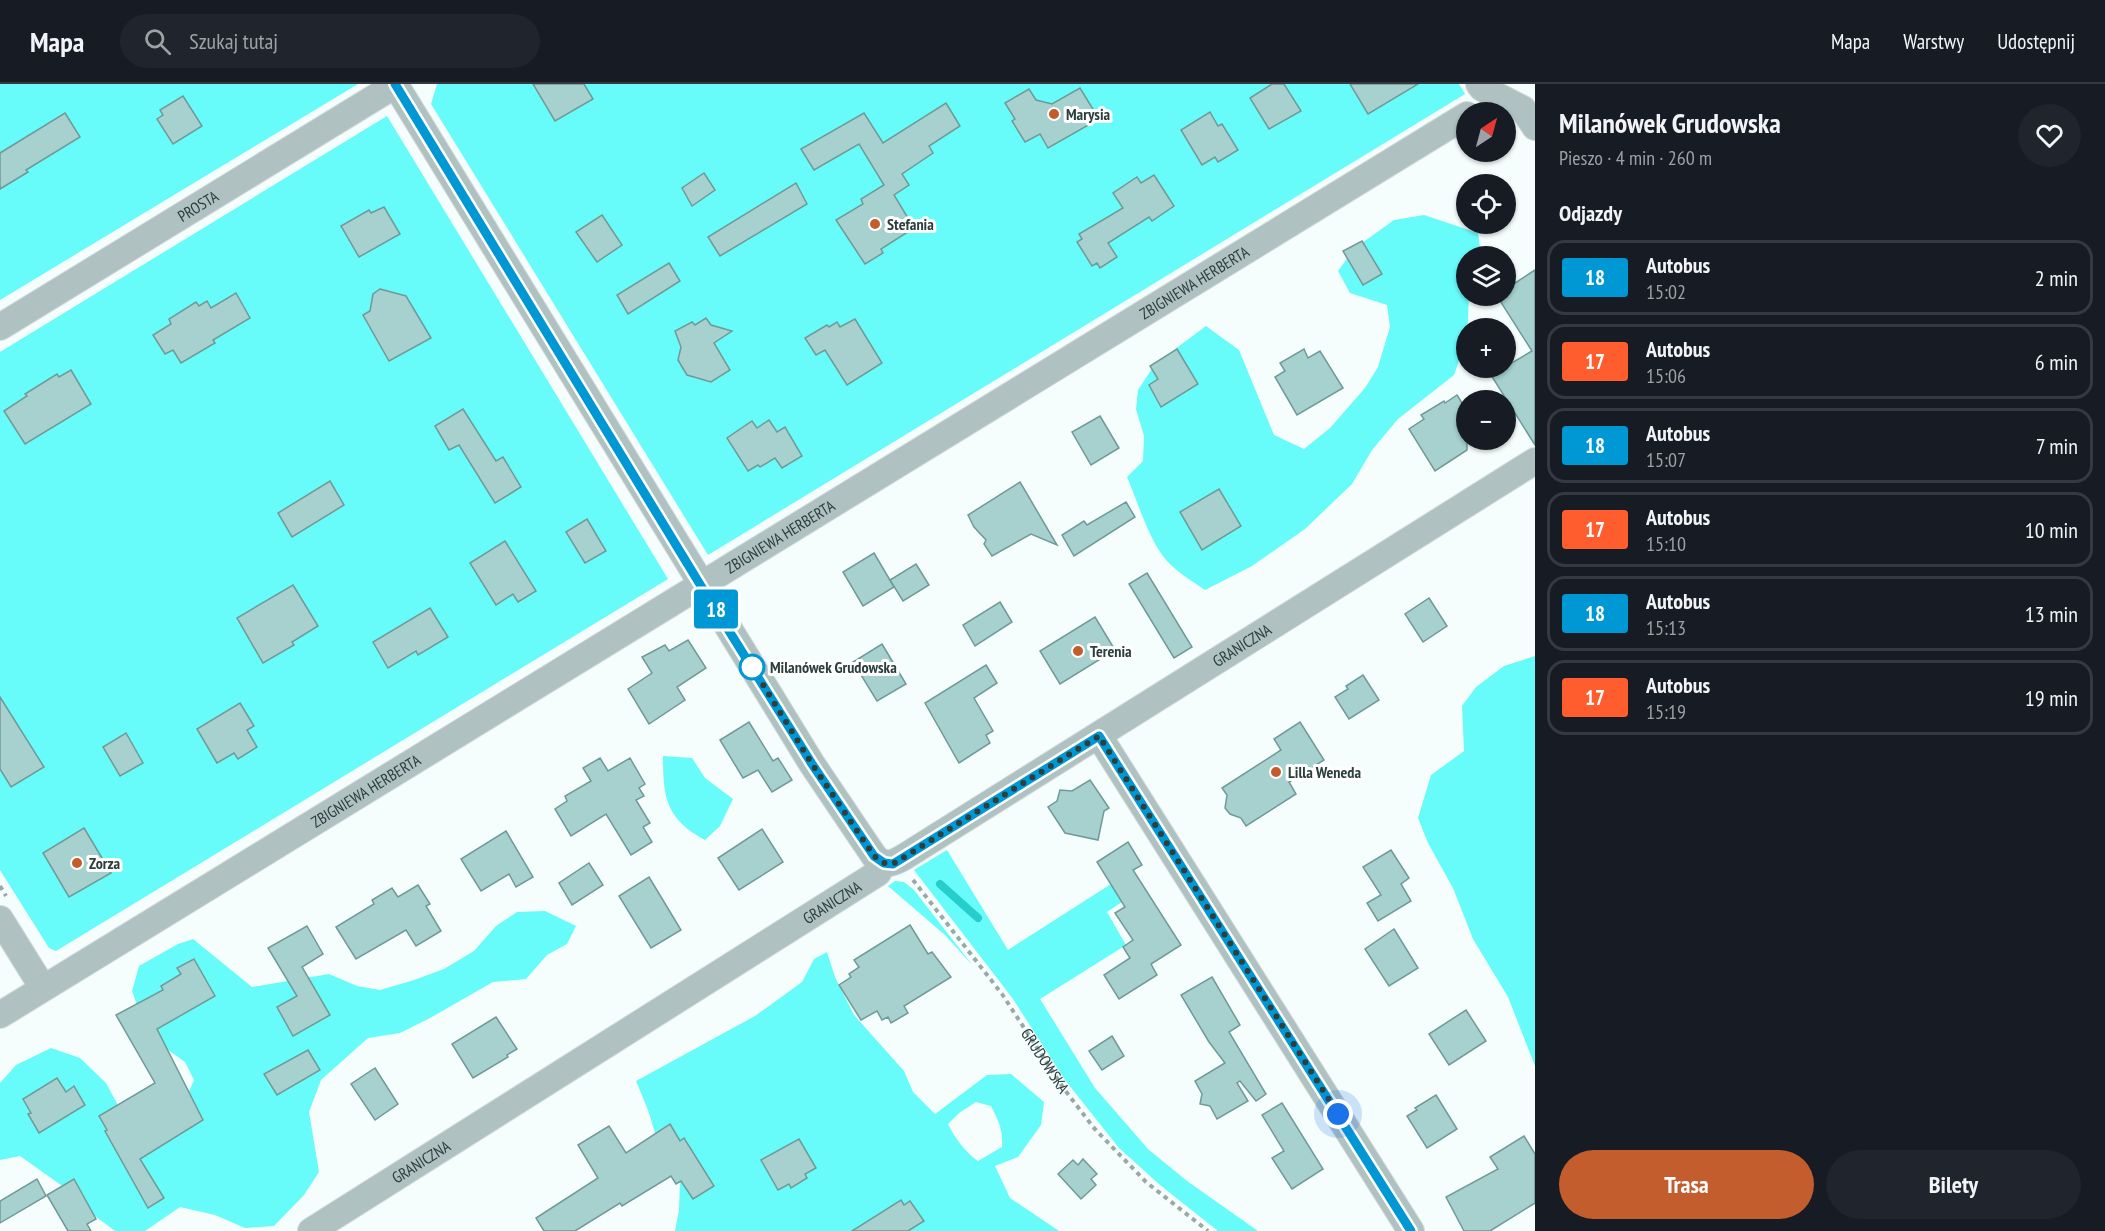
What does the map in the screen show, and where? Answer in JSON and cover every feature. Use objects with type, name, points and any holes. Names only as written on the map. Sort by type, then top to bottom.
[{"type":"street","name":"PROSTA","points":[[0,327],[395,84]]},
{"type":"street","points":[[395,84],[812,764],[874,856],[884,863]]},
{"type":"street","points":[[1498,88],[1523,109],[1535,127]]},
{"type":"street","name":"ZBIGNIEWA HERBERTA","points":[[1482,102],[1498,88]]},
{"type":"street","name":"ZBIGNIEWA HERBERTA","points":[[0,1015],[1456,122]]},
{"type":"street","name":"GRANICZNA","points":[[311,1231],[878,873],[884,863],[893,864],[1535,461]]},
{"type":"street","points":[[1099,736],[1412,1231]]},
{"type":"street","points":[[0,918],[43,988]]},
{"type":"path","name":"GRUDOWSKA","points":[[910,876],[1002,994],[1064,1089],[1094,1128],[1146,1182],[1208,1231]]},
{"type":"shaded area","points":[[0,84],[358,84],[0,300]]},
{"type":"shaded area","points":[[437,84],[1459,84],[1465,94],[708,555],[431,104]]},
{"type":"shaded area","points":[[387,116],[668,579],[56,951],[49,948],[0,870],[0,352]]},
{"type":"shaded area","points":[[1424,215],[1456,226],[1456,234],[1478,234],[1480,246],[1456,246],[1456,306],[1469,306],[1468,318],[1456,318],[1454,375],[1398,419],[1372,450],[1352,484],[1305,529],[1252,566],[1205,590],[1185,577],[1161,553],[1149,532],[1127,477],[1143,461],[1144,436],[1136,409],[1138,390],[1155,364],[1206,326],[1239,350],[1274,435],[1304,449],[1330,428],[1365,388],[1378,367],[1390,327],[1387,305],[1350,293],[1338,271],[1355,248],[1394,220]]},
{"type":"shaded area","points":[[1535,656],[1535,1066],[1508,997],[1473,939],[1453,888],[1428,843],[1418,818],[1431,775],[1464,751],[1462,706],[1476,687],[1504,666]]},
{"type":"shaded area","points":[[663,756],[692,758],[705,778],[733,799],[720,826],[705,840],[682,824],[669,806],[664,784]]},
{"type":"shaded area","points":[[947,850],[1008,950],[1111,884],[1122,902],[1107,912],[1126,945],[1040,999],[1095,1088],[1148,1149],[1187,1181],[1258,1231],[1218,1231],[1160,1185],[1119,1148],[1065,1080],[1013,999],[914,870]]},
{"type":"shaded area","points":[[895,881],[904,882],[914,890],[973,966],[945,935],[888,886]]},
{"type":"shaded area","points":[[545,911],[576,926],[567,944],[547,955],[526,979],[493,982],[400,1033],[368,1038],[321,1080],[309,1112],[319,1172],[304,1195],[274,1226],[245,1228],[215,1215],[180,1207],[145,1231],[115,1231],[91,1213],[68,1190],[20,1156],[0,1160],[0,1083],[16,1065],[51,1048],[80,1058],[106,1083],[119,1107],[180,1113],[194,1080],[185,1062],[164,1047],[142,1019],[132,991],[139,966],[178,944],[193,939],[252,987],[329,974],[357,986],[380,990],[444,969],[474,951],[496,926],[517,912]]},
{"type":"shaded area","points":[[827,952],[835,977],[854,1015],[904,1071],[913,1092],[935,1114],[987,1075],[1011,1074],[1044,1102],[1041,1125],[1018,1157],[995,1166],[1010,1198],[1059,1231],[675,1231],[679,1210],[680,1181],[656,1136],[636,1081],[755,1016],[802,982],[814,959]],"holes":[[[976,1102],[991,1106],[1000,1126],[1002,1147],[978,1161],[969,1154],[948,1124],[959,1113]]]},
{"type":"building","points":[[533,84],[584,84],[593,99],[555,121]]},
{"type":"building","points":[[1272,84],[1284,84],[1301,111],[1269,129],[1250,98]]},
{"type":"building","points":[[1350,84],[1418,84],[1368,114]]},
{"type":"building","name":"Marysia","points":[[1080,88],[1099,119],[1048,148],[1040,134],[1025,142],[1012,121],[1015,119],[1005,103],[1029,89],[1036,100],[1052,104]]},
{"type":"building","points":[[183,96],[202,126],[173,144],[157,119],[163,115],[160,110]]},
{"type":"building","points":[[946,103],[960,126],[929,146],[933,153],[902,174],[909,185],[894,195],[914,228],[881,249],[883,253],[865,264],[836,220],[863,204],[861,199],[884,185],[859,144],[814,170],[801,149],[864,113],[883,143]]},
{"type":"building","points":[[1210,112],[1218,126],[1222,124],[1238,150],[1218,162],[1215,157],[1202,165],[1181,130]]},
{"type":"building","points":[[65,113],[80,137],[0,189],[0,153]]},
{"type":"building","points":[[704,173],[715,190],[692,206],[682,188]]},
{"type":"building","points":[[1154,175],[1174,206],[1152,221],[1149,217],[1108,243],[1117,257],[1100,268],[1097,263],[1092,266],[1077,242],[1082,239],[1079,234],[1123,208],[1113,193],[1137,177],[1141,183]]},
{"type":"building","points":[[796,183],[807,204],[720,256],[708,237]]},
{"type":"building","points":[[384,207],[400,234],[359,257],[341,226],[369,210],[371,213]]},
{"type":"building","points":[[602,215],[622,245],[597,262],[576,232]]},
{"type":"building","points":[[1362,241],[1382,274],[1363,285],[1343,251]]},
{"type":"building","points":[[669,263],[680,281],[628,314],[617,295]]},
{"type":"building","points":[[1535,270],[1535,445],[1516,415],[1516,390],[1500,390],[1493,378],[1516,378],[1516,360],[1532,351],[1516,326],[1516,318],[1511,318],[1503,306],[1516,306],[1516,282]]},
{"type":"building","points":[[380,289],[406,296],[431,338],[389,361],[363,315],[370,311],[373,294]]},
{"type":"building","points":[[236,293],[250,318],[213,340],[215,343],[181,363],[173,350],[165,354],[153,335],[171,324],[169,319],[196,302],[199,306],[207,301],[211,308]]},
{"type":"building","points":[[706,318],[711,325],[732,331],[714,343],[730,370],[711,382],[687,375],[678,360],[681,347],[675,331],[692,322],[695,325]]},
{"type":"building","points":[[855,319],[882,363],[847,385],[825,350],[816,355],[805,338],[827,325],[829,327],[837,322],[840,327]]},
{"type":"building","points":[[1177,349],[1198,384],[1161,407],[1149,385],[1158,379],[1150,366]]},
{"type":"building","points":[[1304,349],[1308,358],[1320,351],[1343,388],[1297,415],[1275,377],[1285,371],[1280,363]]},
{"type":"building","points":[[71,370],[91,404],[25,444],[4,411],[27,396],[25,394],[57,374],[59,377]]},
{"type":"building","points":[[1456,396],[1456,450],[1467,450],[1435,471],[1409,429],[1424,419],[1421,415],[1444,401],[1445,403]]},
{"type":"building","points":[[463,409],[496,461],[503,457],[521,487],[495,503],[459,445],[449,450],[435,426]]},
{"type":"building","points":[[1100,416],[1119,448],[1091,465],[1072,432]]},
{"type":"building","points":[[769,420],[777,432],[785,427],[802,456],[782,468],[775,458],[748,471],[727,438],[752,421],[757,428]]},
{"type":"building","points":[[330,481],[344,505],[292,537],[278,513]]},
{"type":"building","points":[[1020,482],[1057,545],[1031,534],[992,556],[984,544],[986,540],[974,527],[968,515]]},
{"type":"building","points":[[1219,489],[1241,526],[1202,550],[1180,512]]},
{"type":"building","points":[[1126,502],[1135,517],[1074,556],[1062,535],[1084,521],[1087,525]]},
{"type":"building","points":[[587,519],[606,551],[585,563],[566,532]]},
{"type":"building","points":[[505,541],[536,591],[518,602],[513,594],[496,605],[470,563]]},
{"type":"building","points":[[874,553],[894,587],[863,606],[843,572]]},
{"type":"building","points":[[916,564],[929,585],[903,601],[890,580]]},
{"type":"building","points":[[1147,573],[1192,647],[1174,658],[1129,584]]},
{"type":"building","points":[[293,585],[318,626],[292,642],[294,645],[263,663],[237,618]]},
{"type":"building","points":[[1429,598],[1447,626],[1423,642],[1405,614]]},
{"type":"building","points":[[1000,602],[1012,622],[975,646],[963,625]]},
{"type":"building","points":[[430,608],[448,637],[418,655],[416,651],[388,668],[373,642]]},
{"type":"building","name":"Terenia","points":[[1095,617],[1115,650],[1060,684],[1040,651]]},
{"type":"building","points":[[688,640],[706,668],[677,687],[685,700],[649,724],[628,689],[652,673],[642,657],[665,645],[669,651]]},
{"type":"building","points":[[882,644],[906,684],[877,701],[853,662]]},
{"type":"building","points":[[986,665],[997,683],[974,698],[993,731],[986,735],[990,743],[959,763],[925,703]]},
{"type":"building","points":[[1363,675],[1379,700],[1349,719],[1335,697],[1348,689],[1346,686]]},
{"type":"building","points":[[0,697],[44,767],[11,787],[0,769]]},
{"type":"building","points":[[240,703],[254,726],[247,730],[257,747],[238,759],[234,753],[217,763],[197,729]]},
{"type":"building","points":[[749,722],[773,761],[778,758],[792,780],[772,792],[758,770],[743,778],[720,740]]},
{"type":"building","name":"Lilla Weneda","points":[[1300,722],[1324,760],[1289,782],[1296,794],[1246,826],[1241,818],[1230,814],[1225,808],[1227,795],[1222,788],[1281,750],[1274,739]]},
{"type":"building","points":[[126,733],[143,763],[120,776],[103,747]]},
{"type":"building","points":[[600,758],[608,771],[630,758],[645,784],[639,788],[644,796],[636,800],[650,823],[643,827],[652,842],[631,855],[606,814],[571,836],[555,809],[567,801],[565,796],[591,781],[583,768]]},
{"type":"building","points":[[1090,780],[1109,808],[1104,811],[1098,840],[1065,833],[1048,807],[1057,801],[1060,790],[1072,791]]},
{"type":"building","name":"Zorza","points":[[84,828],[111,873],[69,897],[43,853]]},
{"type":"building","points":[[762,829],[783,862],[739,890],[718,858]]},
{"type":"building","points":[[506,831],[533,877],[516,887],[509,874],[481,891],[461,859]]},
{"type":"building","points":[[1128,842],[1142,865],[1133,870],[1181,945],[1151,964],[1157,975],[1119,999],[1104,975],[1130,958],[1123,947],[1133,940],[1115,913],[1125,907],[1097,862]]},
{"type":"building","points":[[1391,850],[1409,878],[1401,884],[1411,901],[1378,921],[1367,903],[1381,895],[1363,867]]},
{"type":"building","points":[[589,863],[603,885],[572,905],[559,883]]},
{"type":"building","points":[[649,877],[681,930],[651,948],[619,896]]},
{"type":"building","points":[[418,885],[430,904],[426,906],[441,931],[416,946],[406,930],[356,959],[336,927],[374,904],[372,900],[392,888],[398,897]]},
{"type":"building","points":[[910,925],[928,954],[932,952],[951,977],[904,1006],[908,1013],[891,1023],[888,1017],[882,1020],[877,1011],[861,1020],[839,985],[851,977],[849,974],[859,967],[854,960]]},
{"type":"building","points":[[307,926],[323,954],[302,967],[330,1015],[293,1036],[277,1007],[297,996],[268,948]]},
{"type":"building","points":[[1394,929],[1418,968],[1389,986],[1365,949]]},
{"type":"building","points":[[194,959],[215,996],[157,1029],[203,1120],[140,1159],[164,1198],[148,1208],[99,1116],[155,1083],[116,1015],[163,990],[161,986],[181,974],[177,968]]},
{"type":"building","points":[[1212,977],[1240,1025],[1229,1032],[1266,1094],[1256,1101],[1240,1081],[1237,1083],[1248,1101],[1217,1119],[1210,1106],[1200,1104],[1202,1094],[1195,1081],[1225,1063],[1209,1042],[1181,995]]},
{"type":"building","points":[[1466,1010],[1486,1041],[1449,1065],[1429,1034]]},
{"type":"building","points":[[496,1017],[517,1049],[473,1078],[452,1044]]},
{"type":"building","points":[[1112,1036],[1124,1056],[1102,1070],[1089,1051]]},
{"type":"building","points":[[308,1050],[320,1070],[277,1095],[264,1074]]},
{"type":"building","points":[[375,1068],[398,1104],[375,1120],[351,1084]]},
{"type":"building","points":[[57,1078],[66,1092],[74,1086],[85,1105],[39,1133],[28,1114],[31,1113],[23,1099]]},
{"type":"building","points":[[1436,1095],[1457,1129],[1427,1148],[1407,1116]]},
{"type":"building","points":[[1282,1103],[1323,1169],[1292,1189],[1272,1158],[1284,1151],[1262,1115]]},
{"type":"building","points":[[670,1124],[680,1141],[684,1138],[714,1186],[693,1199],[681,1181],[676,1184],[671,1176],[622,1206],[620,1203],[575,1231],[544,1231],[536,1218],[598,1178],[578,1145],[609,1126],[626,1153]]},
{"type":"building","points":[[1524,1136],[1535,1154],[1535,1203],[1490,1231],[1464,1231],[1446,1197],[1498,1169],[1490,1157]]},
{"type":"building","points":[[799,1139],[816,1168],[805,1174],[807,1178],[791,1188],[789,1184],[778,1190],[761,1160]]},
{"type":"building","points":[[1083,1159],[1097,1174],[1091,1179],[1096,1185],[1081,1199],[1058,1174],[1073,1160],[1078,1165]]},
{"type":"building","points":[[37,1179],[46,1196],[0,1223],[0,1201]]},
{"type":"building","points":[[74,1179],[96,1219],[87,1224],[91,1231],[68,1231],[47,1195]]},
{"type":"building","points":[[901,1200],[904,1205],[910,1201],[924,1221],[908,1231],[852,1231]]},
{"type":"waterway","points":[[940,884],[978,918]]},
{"type":"bus line","name":"18","points":[[395,84],[701,586],[812,764],[878,861],[893,864],[1099,736],[1411,1231]]},
{"type":"place","name":"Marysia","points":[[1054,114]]},
{"type":"place","name":"Stefania","points":[[875,224]]},
{"type":"place","name":"Terenia","points":[[1078,651]]},
{"type":"place","name":"Milanówek Grudowska","points":[[752,667]]},
{"type":"place","name":"Lilla Weneda","points":[[1276,772]]},
{"type":"place","name":"Zorza","points":[[77,863]]},
{"type":"route","points":[[752,667],[812,764],[874,856],[878,861],[889,864],[893,864],[1099,736],[1338,1114]]}]
